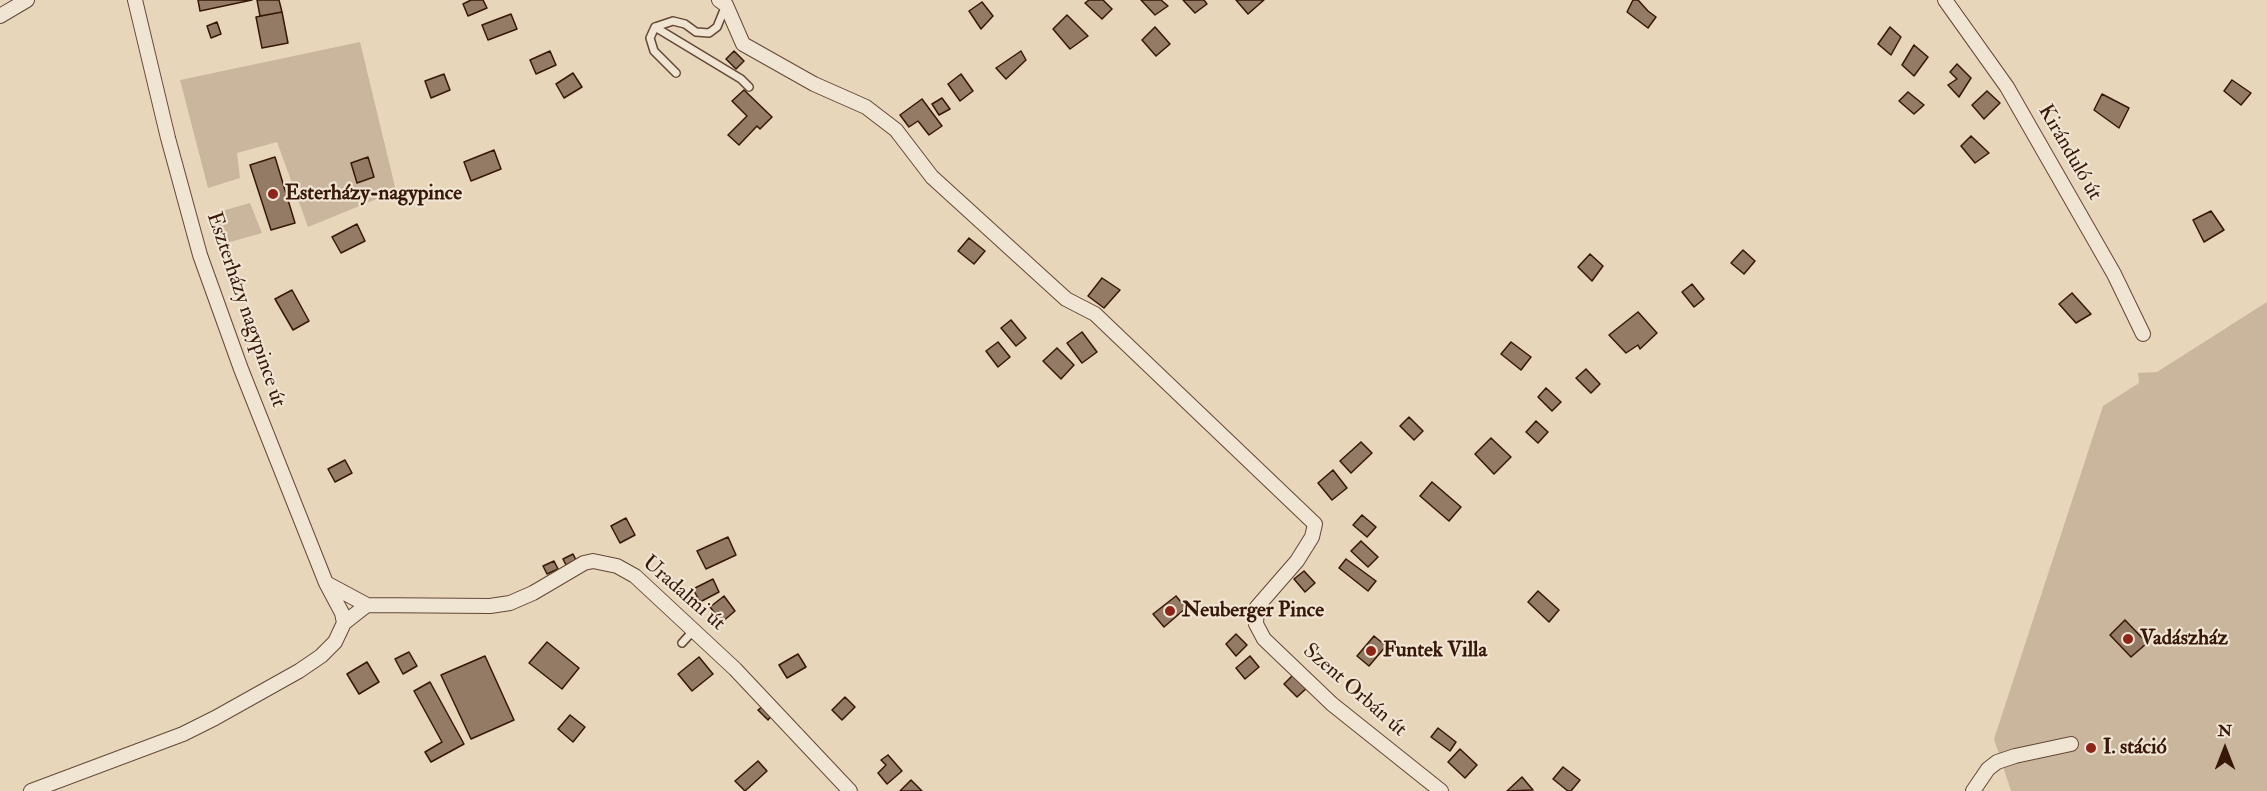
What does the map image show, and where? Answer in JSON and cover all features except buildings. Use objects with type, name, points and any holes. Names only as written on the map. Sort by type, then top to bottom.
[{"type":"street","points":[[0,16],[27,0]]},
{"type":"street","name":"Eszterházy nagypince út","points":[[135,0],[168,138],[200,255],[241,369],[326,583],[342,613],[344,623]]},
{"type":"street","name":"Kiránduló út","points":[[1945,0],[2007,87],[2115,274],[2143,334]]},
{"type":"street","name":"Szent Orbán út","points":[[723,3],[743,44],[814,84],[866,107],[896,130],[932,177],[1066,298],[1095,314],[1315,524],[1312,537],[1297,561],[1257,608],[1256,624],[1264,639],[1332,704],[1441,791]]},
{"type":"street","name":"Uradalmi út","points":[[367,605],[490,606],[510,603],[533,593],[575,567],[593,561],[617,566],[635,576],[735,669],[850,791]]},
{"type":"street","points":[[31,791],[183,734],[299,671],[321,656],[334,642],[344,623],[367,605],[326,583]]},
{"type":"street","points":[[1973,791],[1988,770],[1997,762],[2071,744]]},
{"type":"lane","points":[[676,73],[654,51],[650,38],[656,27],[673,21],[685,24],[696,32],[709,33],[717,27],[723,3]]},
{"type":"lane","points":[[656,27],[741,79],[749,87]]},
{"type":"lane","points":[[682,642],[693,631]]},
{"type":"shaded area","points":[[360,42],[396,191],[308,227],[277,142],[237,153],[240,178],[208,188],[180,80]]},
{"type":"shaded area","points":[[250,203],[262,233],[223,244],[215,213]]},
{"type":"shaded area","points":[[2267,302],[2267,791],[2011,791],[1994,739],[2103,406],[2139,383],[2138,373],[2157,372]]},
{"type":"place","name":"Esterházy-nagypince","points":[[273,194]]},
{"type":"place","name":"Neuberger Pince","points":[[1170,611]]},
{"type":"place","name":"Vadászház","points":[[2128,639]]},
{"type":"place","name":"Funtek Villa","points":[[1371,651]]},
{"type":"place","name":"I. stáció","points":[[2091,748]]}]
